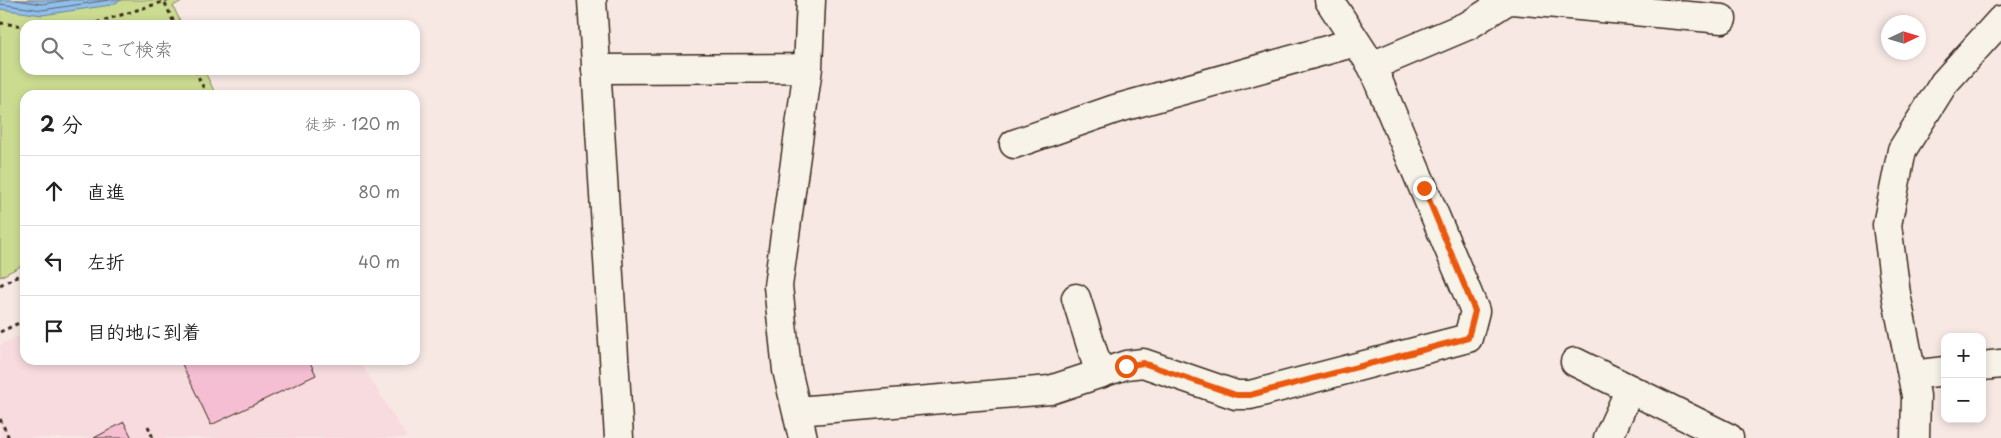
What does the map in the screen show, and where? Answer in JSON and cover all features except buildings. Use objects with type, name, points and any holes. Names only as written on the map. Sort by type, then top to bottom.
[{"type":"street","points":[[592,0],[619,438]]},
{"type":"street","points":[[803,438],[787,370],[778,286],[808,68],[811,0]]},
{"type":"street","points":[[797,411],[1050,390],[1126,366],[1143,363],[1236,395],[1250,395],[1468,338],[1475,311],[1372,66],[1329,0]]},
{"type":"street","points":[[1372,66],[1469,24],[1508,0]]},
{"type":"street","points":[[1512,0],[1722,19]]},
{"type":"street","points":[[1915,438],[1916,396],[1896,294],[1887,225],[1902,150],[1944,84],[2001,20]]},
{"type":"street","points":[[1014,144],[1115,109],[1356,42]]},
{"type":"street","points":[[596,69],[808,68]]},
{"type":"street","points":[[1076,298],[1100,374]]},
{"type":"street","points":[[1575,362],[1729,438]]},
{"type":"street","points":[[1986,366],[2001,364]]},
{"type":"street","points":[[1912,375],[1941,371]]},
{"type":"street","points":[[1608,438],[1630,389]]},
{"type":"path","points":[[106,20],[169,0]]},
{"type":"path","points":[[164,3],[172,20]]},
{"type":"path","points":[[0,23],[20,25]]},
{"type":"path","points":[[198,75],[205,90]]},
{"type":"path","points":[[0,285],[20,275]]},
{"type":"path","points":[[0,332],[20,322]]},
{"type":"path","points":[[0,419],[9,438]]},
{"type":"path","points":[[148,426],[153,438]]},
{"type":"shaded area","points":[[20,335],[20,365],[362,365],[407,438],[0,438],[0,345]]},
{"type":"green space","points":[[0,0],[184,0],[173,6],[180,20],[20,20],[20,75],[206,75],[214,90],[20,90],[20,267],[0,277]]},
{"type":"water","points":[[0,0],[122,0],[111,5],[42,15],[0,9]]},
{"type":"route","points":[[1126,366],[1143,363],[1236,395],[1250,395],[1468,338],[1475,311],[1424,188]]}]
